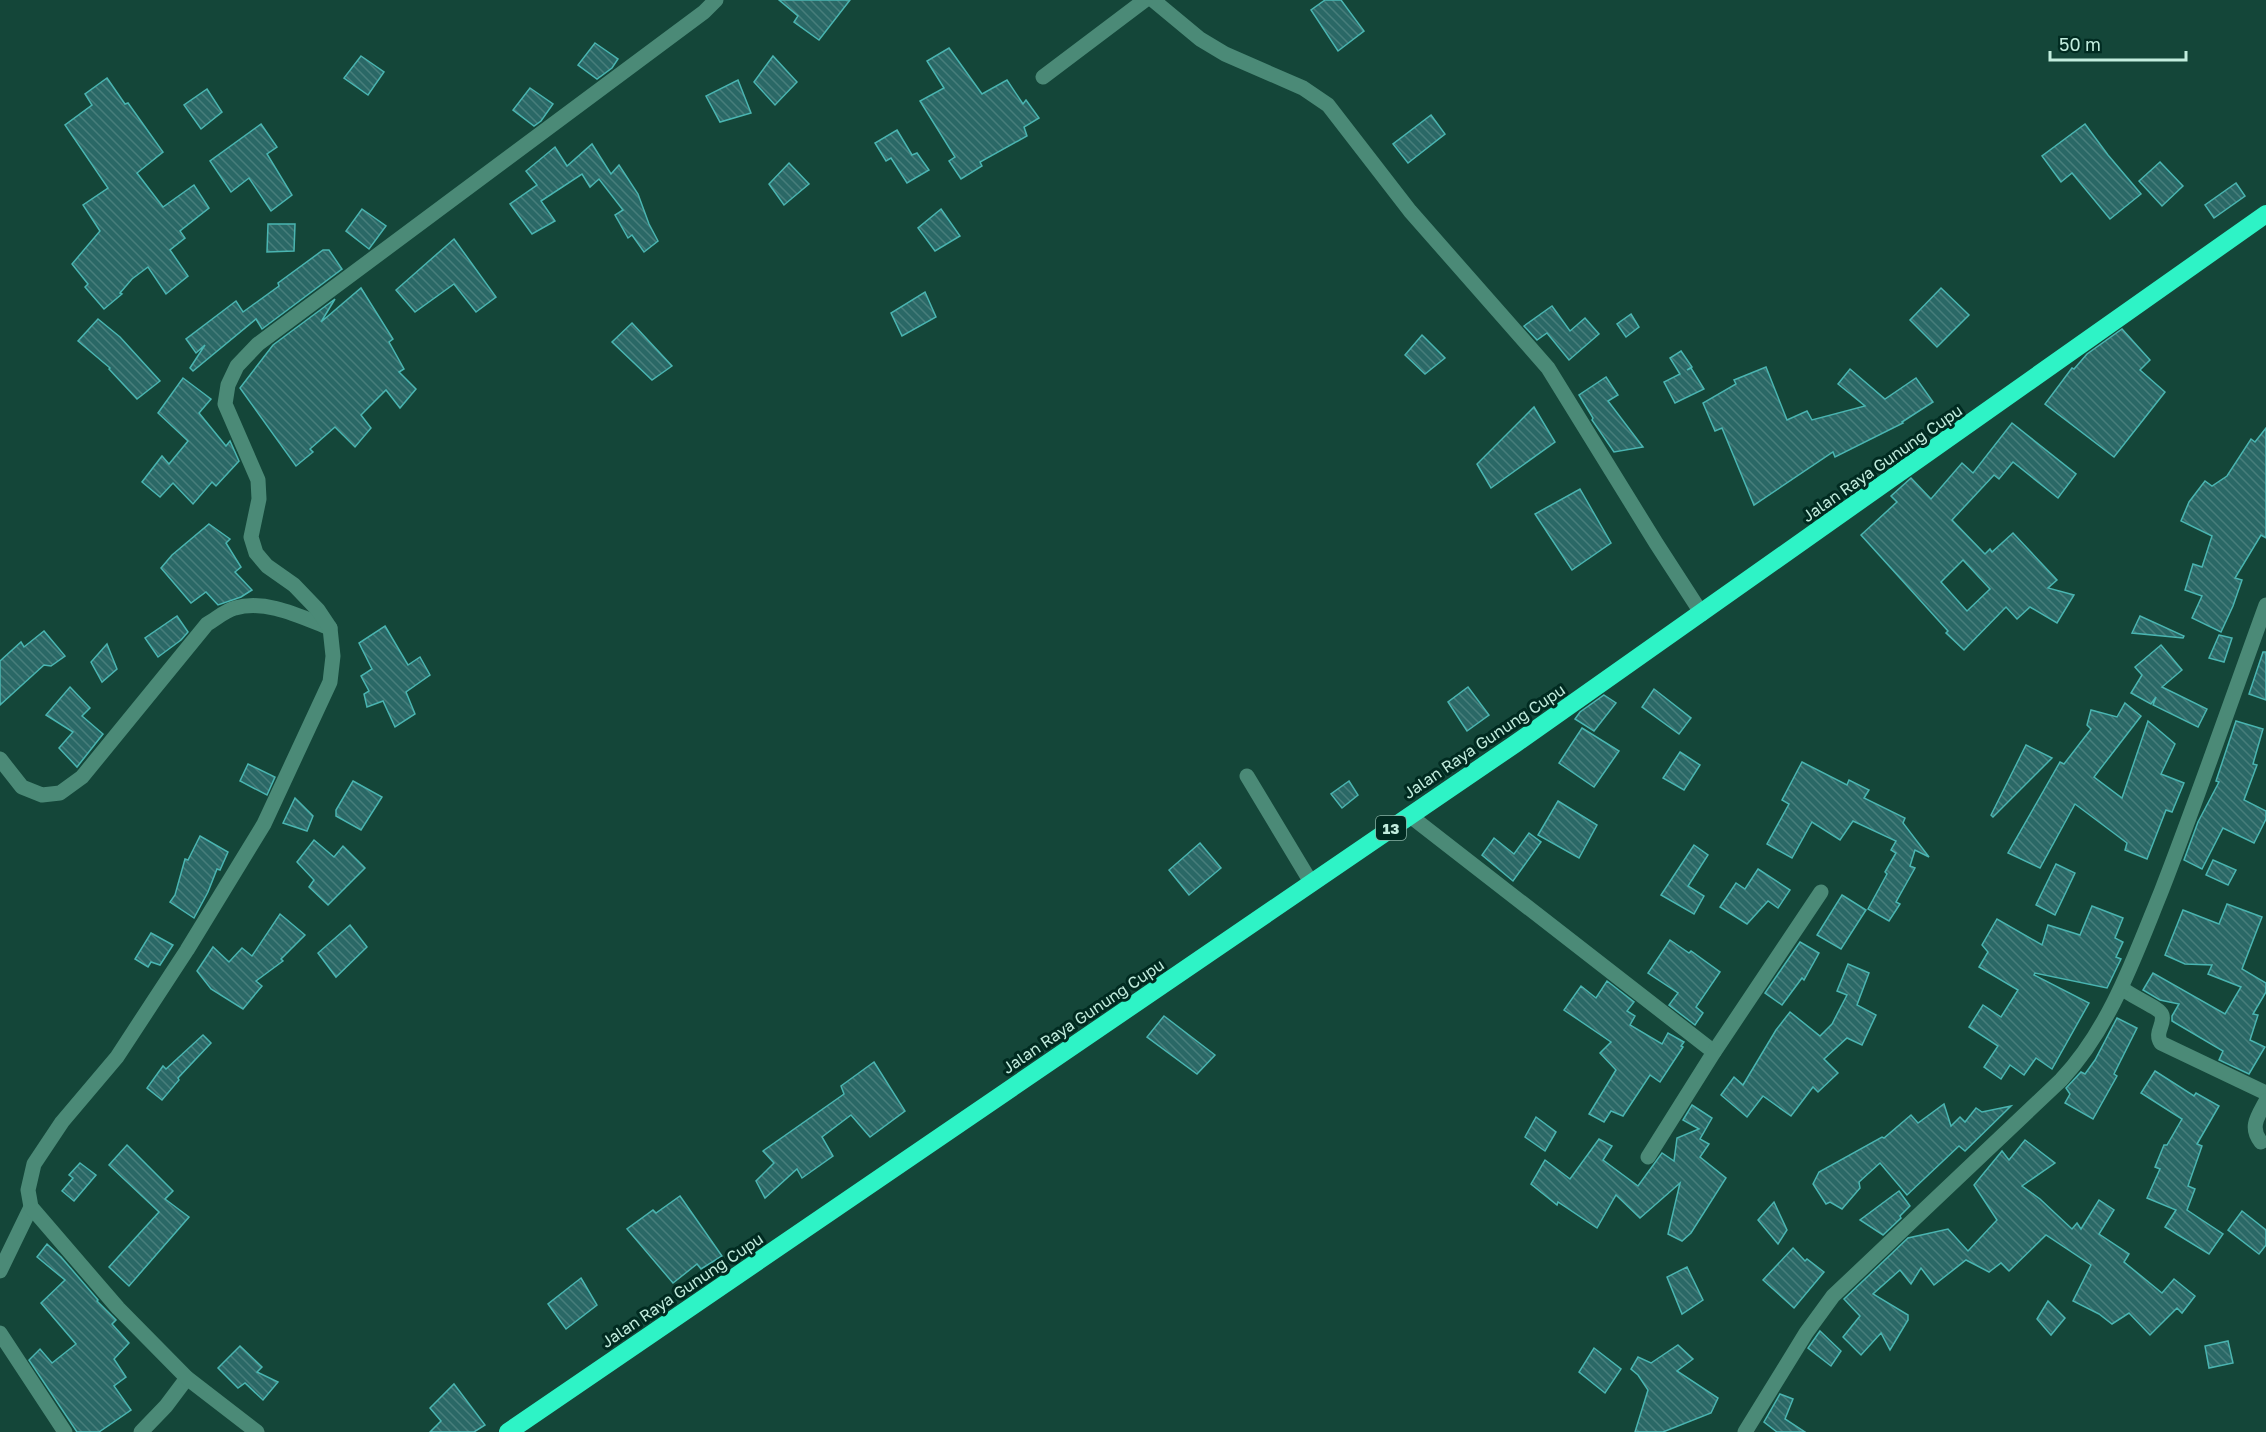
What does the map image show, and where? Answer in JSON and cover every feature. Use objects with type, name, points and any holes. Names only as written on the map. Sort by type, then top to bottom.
[{"type":"highway","name":"Jalan Raya Gunung Cupu","points":[[508,1432],[1515,744],[2266,214]]},
{"type":"street","points":[[257,1432],[187,1378],[118,1308],[31,1207],[28,1190],[34,1164],[62,1122],[117,1057],[187,950],[264,824],[330,682],[333,656],[330,628],[318,610],[294,585],[267,566],[252,544],[251,537],[259,499],[258,480],[225,404],[228,385],[237,366],[258,344],[586,101],[704,12],[716,0]]},
{"type":"street","points":[[1043,77],[1145,0]]},
{"type":"street","points":[[1153,0],[1200,39],[1225,54],[1303,88],[1328,105],[1417,219],[1548,368],[1702,614]]},
{"type":"street","points":[[0,759],[22,787],[42,795],[60,793],[82,777],[207,624],[233,608],[256,604],[284,611],[330,628]]},
{"type":"street","points":[[1745,1432],[1806,1333],[1833,1296],[2073,1068],[2097,1034],[2122,987],[2199,795],[2266,605]]},
{"type":"street","points":[[1247,776],[1312,884]]},
{"type":"street","points":[[1409,815],[1714,1052]]},
{"type":"street","points":[[1648,1157],[1714,1052],[1821,892]]},
{"type":"street","points":[[2122,987],[2129,995],[2162,1014],[2163,1019],[2157,1035],[2161,1043],[2266,1094]]},
{"type":"street","points":[[2261,1142],[2256,1136],[2254,1123],[2266,1101]]},
{"type":"street","points":[[0,1271],[31,1207]]},
{"type":"street","points":[[0,1333],[65,1432]]},
{"type":"street","points":[[141,1432],[166,1406],[187,1378]]},
{"type":"building","points":[[779,0],[850,0],[819,40],[794,22],[798,16]]},
{"type":"building","points":[[1325,0],[1341,0],[1364,31],[1338,51],[1311,10]]},
{"type":"building","points":[[595,43],[618,59],[612,68],[597,79],[578,65]]},
{"type":"building","points":[[949,48],[982,94],[1007,80],[1023,104],[1026,100],[1039,118],[1024,127],[1027,136],[980,162],[982,166],[961,179],[949,161],[955,157],[920,101],[944,88],[927,61]]},
{"type":"building","points":[[361,56],[384,72],[368,95],[344,78]]},
{"type":"building","points":[[773,56],[797,82],[775,105],[754,82]]},
{"type":"building","points":[[107,78],[163,152],[137,173],[163,207],[194,185],[209,208],[180,231],[185,238],[170,250],[188,276],[166,294],[148,267],[132,279],[120,293],[122,294],[104,309],[85,287],[88,284],[72,264],[100,231],[83,205],[108,188],[65,125],[92,105],[85,94]]},
{"type":"building","points":[[738,80],[751,113],[720,122],[706,96]]},
{"type":"building","points":[[530,88],[553,104],[541,121],[534,126],[513,110]]},
{"type":"building","points":[[207,89],[222,112],[201,129],[184,105]]},
{"type":"building","points":[[1431,115],[1445,134],[1408,163],[1393,144]]},
{"type":"building","points":[[261,124],[277,147],[267,154],[292,195],[271,211],[249,178],[231,192],[210,161]]},
{"type":"building","points":[[2085,124],[2141,194],[2110,219],[2072,173],[2061,182],[2042,156]]},
{"type":"building","points":[[897,130],[912,155],[917,153],[929,170],[907,183],[891,158],[886,161],[875,143]]},
{"type":"building","points":[[592,144],[611,174],[619,165],[638,194],[658,241],[644,252],[632,235],[628,238],[615,215],[623,210],[599,179],[590,187],[582,174],[541,201],[555,221],[532,234],[510,204],[537,185],[526,171],[555,147],[567,166]]},
{"type":"building","points":[[2160,162],[2183,186],[2162,206],[2139,181]]},
{"type":"building","points":[[789,163],[809,184],[784,205],[769,184]]},
{"type":"building","points":[[2236,183],[2245,196],[2214,218],[2205,205]]},
{"type":"building","points":[[362,209],[386,226],[369,249],[346,231]]},
{"type":"building","points":[[941,209],[960,236],[935,251],[918,228]]},
{"type":"building","points":[[268,224],[295,224],[294,251],[267,252]]},
{"type":"building","points":[[454,239],[496,297],[476,312],[454,284],[415,312],[396,290]]},
{"type":"building","points":[[323,250],[329,250],[342,269],[262,329],[256,319],[193,371],[190,368],[205,345],[196,353],[186,339],[236,301],[243,312]]},
{"type":"building","points":[[361,288],[393,339],[389,342],[404,369],[399,372],[416,389],[400,408],[386,390],[361,415],[371,428],[355,447],[335,427],[310,449],[313,452],[296,466],[240,388],[273,345],[335,299],[321,322]]},
{"type":"building","points":[[1941,288],[1969,315],[1937,347],[1910,320]]},
{"type":"building","points":[[925,292],[936,317],[902,336],[891,313]]},
{"type":"building","points":[[1552,306],[1570,331],[1585,318],[1599,334],[1569,360],[1547,333],[1537,340],[1524,326]]},
{"type":"building","points":[[1631,314],[1639,327],[1626,337],[1617,324]]},
{"type":"building","points":[[98,319],[120,337],[160,381],[137,399],[110,368],[78,341]]},
{"type":"building","points":[[632,323],[672,366],[652,380],[612,342]]},
{"type":"building","points":[[2122,329],[2150,360],[2140,370],[2165,392],[2114,457],[2045,404],[2072,368],[2074,369],[2087,354]]},
{"type":"building","points":[[1422,335],[1445,358],[1425,374],[1405,355]]},
{"type":"building","points":[[1681,351],[1692,367],[1687,370],[1691,368],[1704,389],[1675,403],[1664,382],[1680,374],[1670,358]]},
{"type":"building","points":[[1766,367],[1787,420],[1807,411],[1812,420],[1865,406],[1838,384],[1850,369],[1885,399],[1916,378],[1933,402],[1903,423],[1835,457],[1833,452],[1754,505],[1722,428],[1715,431],[1703,403],[1736,384],[1734,380]]},
{"type":"building","points":[[1606,377],[1618,395],[1608,401],[1643,447],[1614,452],[1592,420],[1593,418],[1579,395]]},
{"type":"building","points":[[183,378],[211,399],[199,413],[226,446],[230,441],[239,461],[216,486],[212,482],[193,504],[173,483],[160,497],[142,482],[162,456],[169,464],[188,441],[158,413]]},
{"type":"building","points":[[1534,407],[1555,442],[1491,488],[1477,464]]},
{"type":"building","points":[[2012,423],[2076,474],[2058,498],[2013,462],[1999,479],[1994,475],[1952,520],[1985,554],[1990,549],[1992,552],[2013,533],[2057,580],[2048,588],[2074,595],[2057,623],[2030,607],[2017,619],[2006,607],[1964,650],[1946,633],[1948,631],[1861,535],[1897,502],[1891,496],[1911,478],[1931,499],[1962,463],[1973,473]],"holes":[[[1963,560],[1990,589],[1967,611],[1941,582]]]},
{"type":"building","points":[[2266,428],[2266,538],[2261,535],[2235,578],[2242,580],[2221,632],[2192,618],[2202,596],[2185,590],[2193,564],[2202,567],[2212,536],[2181,521],[2189,502],[2205,481],[2212,486],[2227,476],[2251,439],[2255,442]]},
{"type":"building","points":[[1580,489],[1611,543],[1572,570],[1535,514]]},
{"type":"building","points":[[209,524],[230,539],[226,543],[241,567],[235,572],[252,590],[241,597],[218,605],[206,592],[191,603],[161,568],[172,555]]},
{"type":"building","points":[[177,616],[188,632],[158,657],[145,638]]},
{"type":"building","points":[[2140,616],[2184,636],[2183,638],[2132,633]]},
{"type":"building","points":[[385,626],[408,665],[420,657],[430,675],[406,692],[415,714],[395,727],[383,701],[367,707],[364,694],[369,691],[361,676],[372,669],[359,643]]},
{"type":"building","points":[[44,631],[65,656],[51,666],[44,665],[0,705],[0,661],[21,642],[24,647]]},
{"type":"building","points":[[2219,635],[2232,638],[2224,662],[2209,658]]},
{"type":"building","points":[[107,644],[117,669],[102,682],[91,662]]},
{"type":"building","points":[[2161,645],[2182,670],[2162,687],[2207,709],[2198,727],[2153,705],[2156,697],[2151,704],[2131,693],[2142,675],[2135,667]]},
{"type":"building","points":[[2263,652],[2266,652],[2266,700],[2249,694]]},
{"type":"building","points":[[70,687],[90,708],[82,716],[103,734],[77,767],[59,748],[73,732],[46,715]]},
{"type":"building","points":[[1468,687],[1489,715],[1467,731],[1448,702]]},
{"type":"building","points":[[1654,689],[1691,718],[1679,734],[1642,707]]},
{"type":"building","points":[[1604,695],[1616,703],[1594,731],[1575,719],[1580,712]]},
{"type":"building","points":[[2125,703],[2141,716],[2094,777],[2122,798],[2148,721],[2175,744],[2161,774],[2184,783],[2172,812],[2166,810],[2147,859],[2125,850],[2127,843],[2075,804],[2040,868],[2008,853],[2060,762],[2064,764],[2091,729],[2087,725],[2091,710],[2117,717]]},
{"type":"building","points":[[2236,721],[2263,729],[2253,764],[2257,765],[2244,800],[2266,811],[2266,819],[2254,843],[2223,828],[2202,869],[2184,860],[2198,822],[2219,782],[2216,781]]},
{"type":"building","points":[[1582,728],[1619,751],[1594,787],[1559,763]]},
{"type":"building","points":[[2026,745],[2052,758],[1993,817],[1991,815]]},
{"type":"building","points":[[1680,752],[1700,765],[1684,790],[1663,778]]},
{"type":"building","points":[[1802,762],[1847,785],[1849,780],[1869,790],[1864,798],[1905,818],[1903,823],[1929,857],[1915,850],[1910,866],[1915,868],[1896,902],[1900,904],[1889,921],[1868,909],[1896,853],[1891,850],[1896,841],[1853,821],[1840,840],[1812,822],[1792,858],[1767,844],[1789,804],[1782,800]]},
{"type":"building","points":[[248,764],[275,777],[267,795],[240,781]]},
{"type":"building","points":[[353,781],[382,797],[361,830],[336,816],[336,810]]},
{"type":"building","points":[[1349,781],[1358,795],[1342,808],[1331,794]]},
{"type":"building","points":[[295,798],[313,816],[307,831],[283,823]]},
{"type":"building","points":[[1558,801],[1597,825],[1579,858],[1538,835]]},
{"type":"building","points":[[1529,833],[1541,842],[1513,881],[1482,855],[1494,838],[1514,854]]},
{"type":"building","points":[[200,836],[228,852],[220,870],[217,869],[194,918],[170,902],[175,895],[185,859],[188,860]]},
{"type":"building","points":[[314,840],[334,857],[343,846],[365,868],[328,905],[309,887],[314,880],[297,862]]},
{"type":"building","points":[[1200,843],[1221,868],[1189,895],[1169,870]]},
{"type":"building","points":[[1694,845],[1708,855],[1688,886],[1704,896],[1694,914],[1661,895]]},
{"type":"building","points":[[2213,860],[2236,870],[2228,885],[2206,875]]},
{"type":"building","points":[[2056,864],[2075,873],[2055,915],[2036,905]]},
{"type":"building","points":[[1758,869],[1790,890],[1778,908],[1768,901],[1747,924],[1720,907],[1736,883],[1745,889]]},
{"type":"building","points":[[1842,895],[1866,910],[1841,949],[1817,935]]},
{"type":"building","points":[[2227,904],[2262,917],[2242,969],[2266,983],[2266,992],[2253,1014],[2258,1015],[2250,1040],[2265,1047],[2249,1074],[2219,1060],[2223,1051],[2172,1021],[2172,1016],[2179,1004],[2160,1000],[2143,990],[2153,973],[2225,1014],[2241,987],[2208,974],[2212,965],[2185,964],[2165,955],[2183,910],[2219,924]]},
{"type":"building","points":[[2092,906],[2123,918],[2115,938],[2123,942],[2116,957],[2121,959],[2107,988],[2035,973],[2034,975],[2089,1003],[2052,1069],[2036,1058],[2024,1075],[2010,1065],[2001,1079],[1984,1067],[1998,1046],[1969,1027],[1983,1005],[2001,1017],[2018,990],[1979,967],[1988,952],[1982,945],[1997,919],[2042,945],[2048,925],[2080,935]]},
{"type":"building","points":[[280,914],[305,935],[281,959],[283,961],[256,981],[262,986],[243,1009],[211,989],[197,971],[213,947],[229,962],[242,948],[252,956]]},
{"type":"building","points":[[350,925],[367,947],[336,977],[318,953]]},
{"type":"building","points":[[151,933],[173,945],[160,965],[151,962],[148,967],[135,959]]},
{"type":"building","points":[[1670,940],[1689,953],[1691,951],[1720,972],[1696,1007],[1703,1013],[1695,1025],[1669,1005],[1678,993],[1648,973]]},
{"type":"building","points":[[1800,942],[1819,953],[1804,980],[1802,978],[1782,1005],[1765,993]]},
{"type":"building","points":[[1848,964],[1869,973],[1857,1005],[1876,1015],[1862,1045],[1847,1038],[1824,1059],[1838,1073],[1818,1092],[1813,1087],[1791,1116],[1763,1096],[1747,1117],[1721,1095],[1734,1077],[1743,1085],[1776,1030],[1790,1012],[1820,1036],[1832,1024],[1847,995],[1837,991]]},
{"type":"building","points":[[1607,981],[1634,1002],[1627,1011],[1635,1016],[1630,1025],[1662,1044],[1668,1033],[1684,1042],[1660,1082],[1650,1075],[1623,1116],[1611,1111],[1604,1122],[1589,1114],[1616,1070],[1600,1053],[1611,1042],[1564,1010],[1581,986],[1596,998]]},
{"type":"building","points":[[1164,1016],[1215,1055],[1197,1074],[1147,1037]]},
{"type":"building","points":[[2117,1018],[2137,1028],[2114,1074],[2117,1076],[2093,1119],[2065,1103],[2070,1094],[2066,1088],[2081,1072],[2085,1074]]},
{"type":"building","points":[[203,1035],[211,1043],[178,1078],[179,1080],[162,1100],[147,1088],[163,1066],[166,1069]]},
{"type":"building","points":[[874,1062],[905,1111],[870,1137],[851,1115],[822,1137],[833,1156],[802,1178],[797,1169],[765,1198],[756,1181],[774,1163],[763,1151],[844,1094],[841,1086]]},
{"type":"building","points":[[2155,1071],[2194,1096],[2196,1093],[2219,1106],[2197,1144],[2202,1146],[2188,1186],[2195,1189],[2187,1210],[2223,1234],[2209,1254],[2165,1227],[2176,1210],[2147,1198],[2160,1169],[2155,1167],[2164,1145],[2167,1145],[2182,1119],[2141,1093]]},
{"type":"building","points":[[1944,1104],[1951,1126],[1960,1117],[1965,1122],[1976,1108],[1982,1112],[2011,1106],[1965,1151],[1959,1146],[1907,1195],[1880,1163],[1859,1182],[1860,1188],[1842,1209],[1830,1202],[1826,1204],[1813,1184],[1819,1172],[1882,1137],[1884,1138],[1911,1115],[1918,1123]]},
{"type":"building","points":[[1692,1105],[1712,1118],[1700,1139],[1709,1144],[1700,1157],[1726,1178],[1691,1233],[1682,1241],[1668,1234],[1680,1183],[1640,1218],[1616,1195],[1597,1228],[1558,1202],[1557,1205],[1531,1184],[1545,1160],[1570,1179],[1599,1139],[1612,1146],[1603,1160],[1638,1186],[1662,1153],[1674,1161],[1677,1138],[1699,1129],[1683,1120]]},
{"type":"building","points":[[1536,1117],[1556,1132],[1545,1151],[1525,1137]]},
{"type":"building","points":[[2025,1140],[2055,1163],[2022,1186],[2040,1199],[2072,1229],[2077,1223],[2081,1229],[2099,1200],[2114,1210],[2099,1234],[2129,1254],[2124,1262],[2162,1293],[2174,1279],[2195,1296],[2182,1313],[2177,1308],[2150,1335],[2129,1313],[2112,1324],[2099,1314],[2073,1301],[2091,1265],[2046,1235],[2009,1271],[2001,1263],[1989,1272],[1966,1260],[1934,1285],[1921,1268],[1911,1284],[1900,1270],[1873,1294],[1908,1315],[1908,1320],[1890,1350],[1881,1333],[1861,1355],[1843,1337],[1860,1316],[1844,1299],[1908,1238],[1948,1229],[1968,1251],[1997,1220],[1974,1185],[2002,1151],[2009,1160]]},
{"type":"building","points":[[127,1145],[173,1191],[165,1199],[189,1217],[129,1286],[109,1267],[159,1212],[109,1165]]},
{"type":"building","points":[[80,1163],[96,1175],[74,1201],[62,1191],[73,1178],[69,1175]]},
{"type":"building","points":[[1899,1191],[1910,1206],[1883,1235],[1860,1220]]},
{"type":"building","points":[[680,1196],[722,1256],[701,1269],[697,1264],[673,1283],[627,1229],[653,1210],[656,1213]]},
{"type":"building","points":[[1774,1202],[1787,1230],[1778,1244],[1758,1220]]},
{"type":"building","points":[[2242,1211],[2266,1230],[2266,1245],[2259,1254],[2228,1230]]},
{"type":"building","points":[[47,1244],[116,1320],[112,1324],[129,1343],[114,1359],[126,1377],[114,1386],[131,1410],[99,1432],[77,1432],[29,1360],[40,1349],[52,1363],[76,1344],[41,1303],[65,1280],[37,1257]]},
{"type":"building","points":[[1793,1248],[1805,1261],[1807,1259],[1824,1272],[1794,1308],[1763,1280]]},
{"type":"building","points":[[1687,1267],[1703,1300],[1682,1314],[1667,1277]]},
{"type":"building","points":[[581,1278],[597,1305],[566,1329],[548,1304]]},
{"type":"building","points":[[2048,1301],[2065,1318],[2051,1335],[2037,1319]]},
{"type":"building","points":[[1820,1331],[1841,1351],[1831,1366],[1808,1348]]},
{"type":"building","points":[[2228,1341],[2233,1363],[2209,1368],[2205,1346]]},
{"type":"building","points":[[1678,1345],[1693,1359],[1677,1371],[1718,1398],[1711,1413],[1663,1432],[1635,1432],[1648,1390],[1631,1369],[1638,1357],[1651,1363]]},
{"type":"building","points":[[240,1346],[262,1367],[257,1372],[278,1382],[263,1400],[245,1383],[238,1388],[218,1368]]},
{"type":"building","points":[[1594,1348],[1621,1369],[1605,1393],[1579,1372]]},
{"type":"building","points":[[454,1384],[485,1425],[474,1432],[430,1432],[441,1421],[430,1408]]},
{"type":"building","points":[[1780,1394],[1793,1399],[1785,1419],[1805,1432],[1777,1432],[1764,1422]]}]
